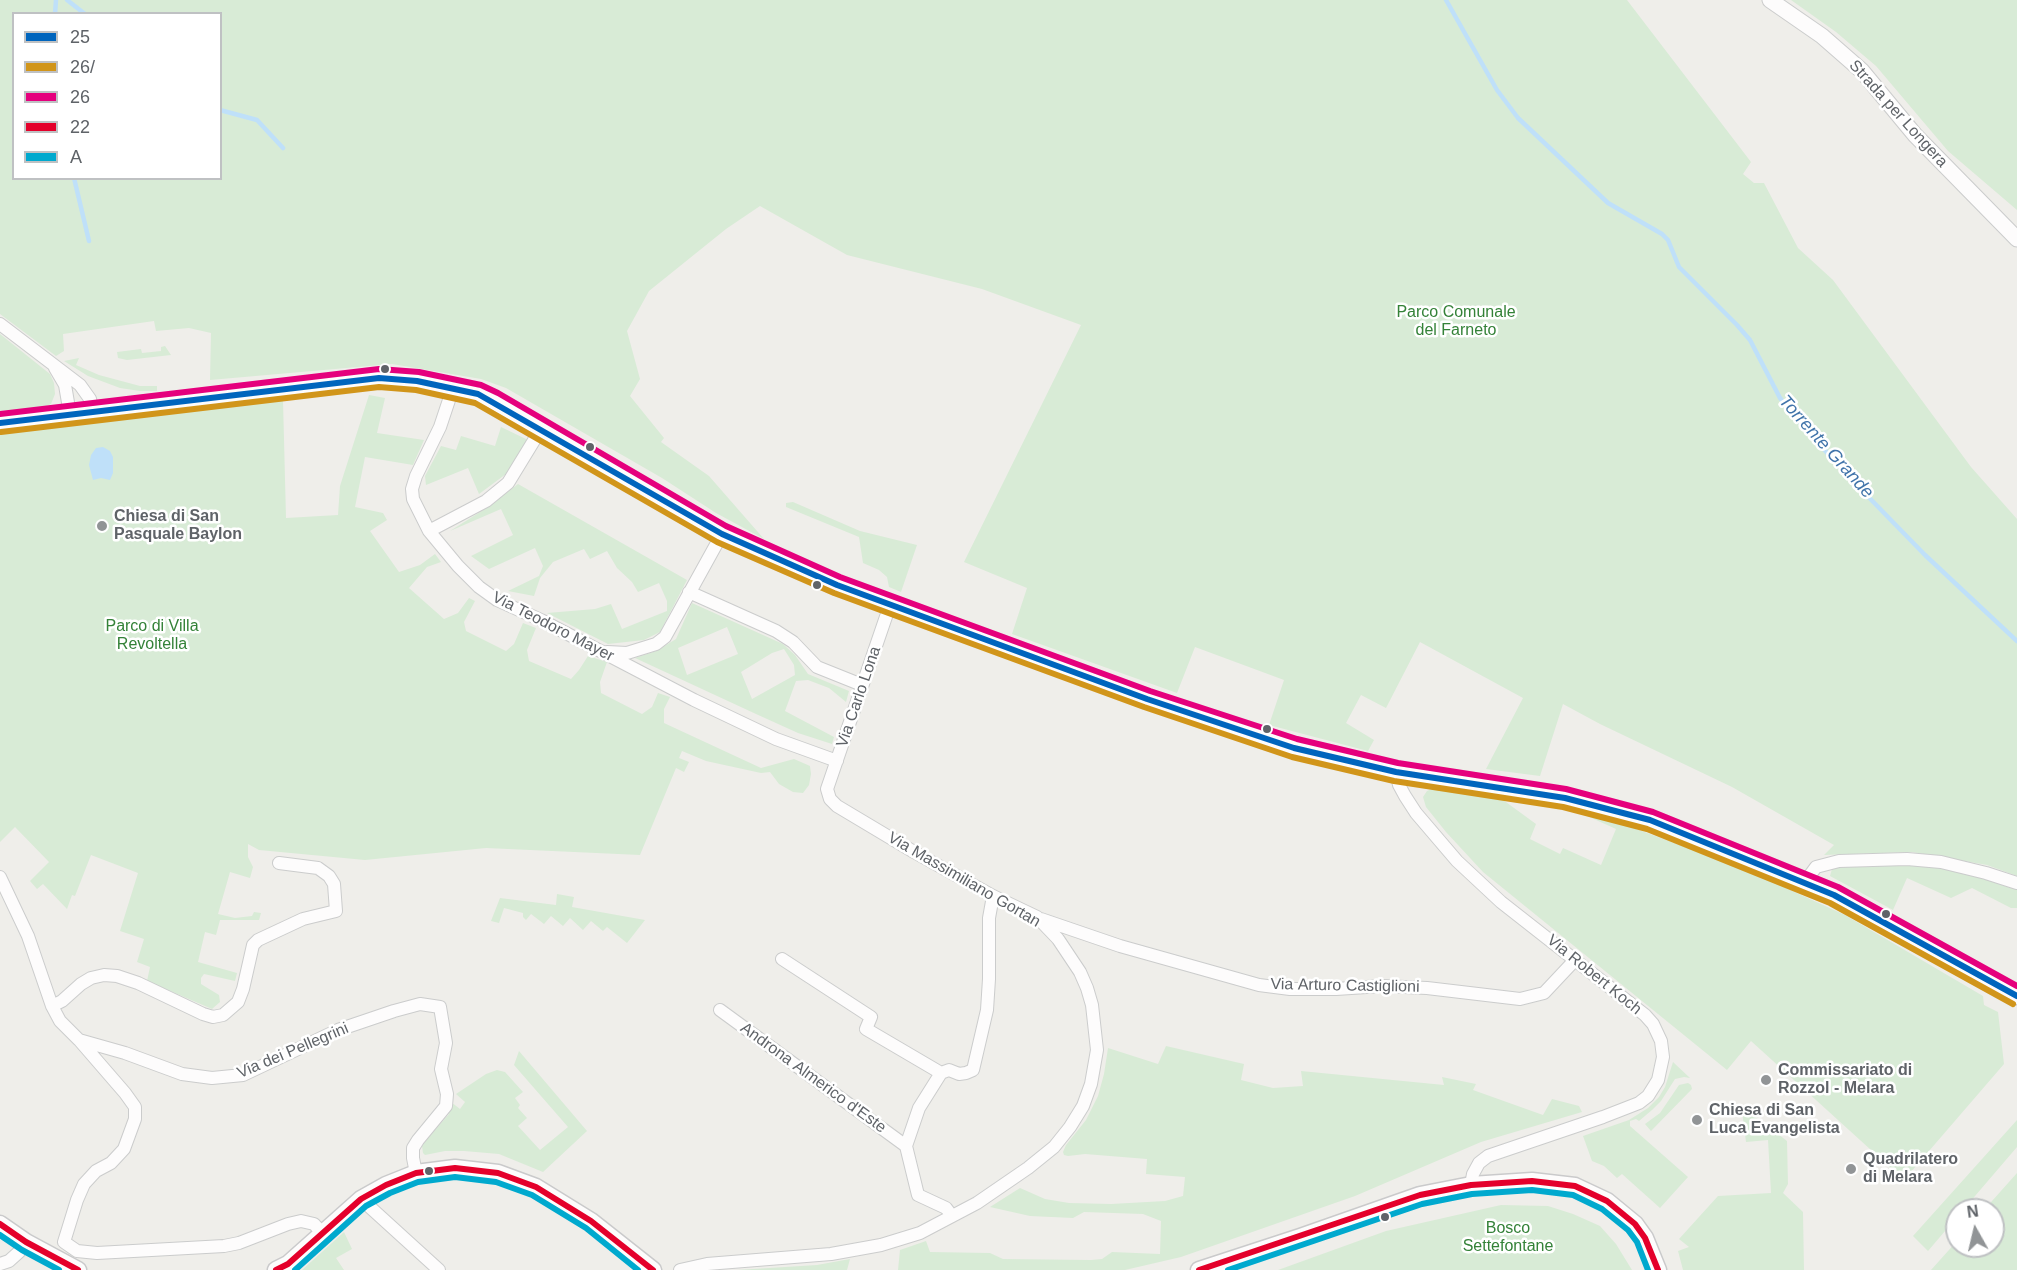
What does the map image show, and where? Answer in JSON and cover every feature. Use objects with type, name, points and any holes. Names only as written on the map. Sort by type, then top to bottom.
[{"type":"main road","points":[[0,423],[379,378],[398,378],[453,388],[486,398],[722,534],[808,573],[890,605],[1226,727],[1294,748],[1396,772],[1565,798],[1626,813],[1672,828],[1834,895],[2017,996]]},
{"type":"main road","points":[[276,1270],[288,1264],[361,1199],[386,1185],[416,1173],[455,1168],[476,1169],[516,1178],[536,1187],[591,1221],[653,1270]]},
{"type":"main road","points":[[1199,1270],[1393,1203],[1429,1193],[1471,1185],[1536,1181],[1575,1186],[1615,1206],[1635,1224],[1658,1270]]},
{"type":"main road","points":[[0,1224],[26,1242],[78,1270]]},
{"type":"street","name":"Strada per Longera","points":[[1770,0],[1822,36],[1862,71],[1915,135],[2017,239]]},
{"type":"street","points":[[0,324],[85,390],[93,411]]},
{"type":"street","points":[[53,365],[65,385],[70,414]]},
{"type":"street","name":"Via Teodoro Mayer","points":[[453,388],[440,427],[416,476],[412,489],[413,499],[429,531],[479,587],[496,600],[603,652],[694,700],[776,739],[837,761]]},
{"type":"street","points":[[429,531],[486,501],[508,483],[541,429]]},
{"type":"street","points":[[603,652],[627,653],[656,644],[665,637],[722,534]]},
{"type":"street","points":[[689,592],[776,631],[794,642],[817,668],[862,686]]},
{"type":"street","name":"Via Carlo Lona","points":[[827,789],[890,605]]},
{"type":"street","name":"Via Robert Koch","points":[[1396,772],[1399,785],[1416,813],[1457,861],[1501,902],[1645,1016],[1653,1024],[1661,1041],[1663,1057],[1658,1080],[1648,1096],[1629,1108],[1488,1156],[1479,1163],[1473,1174],[1471,1185]]},
{"type":"street","name":"Via Massimiliano Gortan","points":[[680,1270],[716,1263],[809,1257],[881,1245],[920,1233],[976,1203],[1028,1168],[1054,1147],[1083,1106],[1091,1084],[1097,1050],[1096,1023],[1088,988],[1058,939],[1037,917],[993,896],[837,807],[830,799],[827,789]]},
{"type":"street","points":[[1805,882],[1816,867],[1839,861],[1907,859],[1958,866],[2017,883]]},
{"type":"street","points":[[52,1006],[91,978],[104,975],[117,976],[138,983],[203,1014],[213,1017],[223,1016],[238,1002],[253,945],[258,940],[303,919],[336,911],[334,884],[330,876],[318,868],[279,863]]},
{"type":"street","points":[[0,877],[34,951],[52,1006],[60,1021],[126,1093],[135,1107],[135,1119],[124,1149],[111,1163],[96,1171],[84,1184],[64,1242],[77,1251],[97,1253],[224,1246],[301,1221],[314,1224],[322,1233]]},
{"type":"street","points":[[952,1216],[946,1208],[918,1195],[906,1146],[919,1108],[941,1073],[949,1070],[959,1074],[974,1070],[987,1010],[989,918],[993,896]]},
{"type":"street","name":"Via Arturo Castiglioni","points":[[1037,917],[1120,946],[1259,985],[1290,989],[1382,986],[1427,988],[1520,999],[1544,993],[1575,960]]},
{"type":"street","points":[[782,959],[871,1017],[866,1029],[941,1073]]},
{"type":"street","name":"Via dei Pellegrini","points":[[79,1040],[125,1053],[182,1074],[229,1078],[249,1073],[338,1030],[394,1011],[420,1004],[440,1007],[446,1043],[441,1069],[447,1094],[446,1106],[413,1148],[412,1158],[416,1173]]},
{"type":"street","name":"Androna Almerico d'Este","points":[[720,1010],[906,1146]]},
{"type":"street","points":[[361,1199],[439,1270]]},
{"type":"street","points":[[0,1264],[14,1256],[26,1242]]},
{"type":"green space","name":"Parco Comunale del Farneto","points":[[0,0],[1627,0],[1751,162],[1743,174],[1754,183],[1764,183],[1798,248],[1833,280],[1971,467],[2017,519],[2017,876],[1987,865],[1912,852],[1824,855],[1834,845],[1732,787],[1563,704],[1540,776],[1486,769],[1523,698],[1420,642],[1386,708],[1361,695],[1346,723],[1374,740],[1368,751],[1269,725],[1284,680],[1195,647],[1177,693],[1012,634],[1027,588],[964,562],[1081,325],[982,289],[847,255],[760,206],[726,229],[649,291],[627,331],[640,379],[630,396],[664,438],[661,442],[709,476],[764,539],[716,513],[662,478],[506,388],[481,379],[392,364],[210,380],[211,333],[189,328],[156,331],[154,321],[63,334],[64,351],[56,356],[0,314]]},
{"type":"green space","points":[[1791,0],[2017,0],[2017,210],[1948,151],[1876,66],[1836,32]]},
{"type":"green space","points":[[0,334],[50,374],[55,394],[51,404],[42,408],[0,413]]},
{"type":"green space","points":[[165,346],[171,355],[127,360],[118,358],[117,352],[141,349],[142,353],[161,351],[161,347]]},
{"type":"green space","points":[[79,358],[76,365],[99,375],[140,386],[157,386],[157,391],[120,388],[88,376],[64,361]]},
{"type":"green space","name":"Parco di Villa Revoltella","points":[[369,395],[385,398],[377,433],[424,440],[413,465],[365,457],[355,507],[383,513],[387,520],[370,531],[399,572],[420,565],[435,554],[441,562],[427,567],[409,588],[444,619],[458,613],[469,598],[475,601],[464,622],[466,631],[506,651],[514,644],[523,623],[536,628],[527,650],[529,661],[571,679],[588,656],[607,662],[600,682],[601,693],[642,714],[652,707],[658,693],[670,697],[664,709],[664,723],[761,768],[794,759],[810,766],[809,785],[803,793],[793,792],[779,784],[770,772],[761,773],[706,761],[682,751],[679,758],[689,762],[684,772],[676,768],[640,855],[486,848],[365,860],[259,850],[248,844],[248,857],[253,867],[250,878],[230,872],[218,914],[235,918],[252,916],[254,912],[261,913],[259,920],[220,920],[216,935],[205,932],[198,962],[237,973],[235,981],[204,974],[201,978],[201,984],[219,995],[220,1002],[212,1009],[147,981],[150,967],[137,962],[144,939],[120,931],[138,873],[91,855],[75,896],[72,895],[67,909],[43,884],[37,889],[30,881],[49,862],[15,827],[0,842],[0,431],[283,400],[286,518],[338,515],[340,486]]},
{"type":"green space","points":[[501,427],[528,440],[506,474],[479,494],[468,468],[426,485],[425,476],[441,446],[456,450],[461,436],[495,446]]},
{"type":"green space","points":[[518,484],[687,580],[660,632],[644,640],[608,644],[547,613],[595,609],[611,604],[622,629],[667,611],[667,601],[659,583],[638,592],[632,582],[617,568],[607,551],[590,559],[584,549],[553,562],[540,578],[534,596],[508,591],[539,576],[543,566],[535,548],[489,569],[471,556],[513,535],[501,509],[450,531],[488,507]]},
{"type":"green space","points":[[793,502],[860,531],[917,545],[901,592],[889,587],[887,577],[879,570],[863,563],[859,537],[786,507],[786,503]]},
{"type":"green space","points":[[692,603],[783,644],[795,655],[808,674],[849,691],[846,702],[829,688],[808,680],[796,681],[785,711],[834,737],[832,744],[798,733],[635,658],[656,651],[676,639]],"holes":[[[727,627],[738,654],[687,675],[678,648]],[[784,649],[794,665],[795,675],[752,699],[741,672],[772,653]]]},
{"type":"green space","points":[[1434,788],[1499,797],[1536,824],[1530,839],[1560,854],[1563,848],[1601,865],[1616,829],[1585,815],[1631,827],[1742,868],[1845,915],[1983,996],[1984,1005],[1998,1012],[2004,1064],[1904,1180],[1751,1041],[1727,1070],[1483,872],[1426,807],[1423,797],[1427,791]]},
{"type":"green space","points":[[1921,864],[1978,877],[2017,890],[2017,908],[2011,908],[1972,888],[1951,898],[1907,878],[1893,910],[1830,876],[1832,869],[1848,865]]},
{"type":"green space","points":[[557,894],[574,897],[572,907],[645,920],[627,943],[607,927],[603,931],[591,921],[583,930],[570,918],[563,926],[551,916],[544,924],[531,914],[526,920],[523,913],[504,908],[499,923],[491,921],[500,898],[556,905]]},
{"type":"green space","points":[[1166,1046],[1244,1064],[1241,1080],[1273,1088],[1303,1086],[1301,1071],[1444,1085],[1442,1077],[1476,1084],[1473,1090],[1543,1115],[1552,1099],[1579,1106],[1582,1112],[1481,1142],[1355,1196],[1181,1257],[1125,1270],[898,1270],[900,1250],[926,1241],[930,1252],[990,1253],[1003,1259],[1091,1260],[1102,1259],[1112,1252],[1160,1254],[1161,1221],[1143,1214],[1084,1212],[1073,1218],[1030,1216],[990,1207],[1020,1188],[1045,1199],[1069,1203],[1111,1204],[1165,1201],[1183,1196],[1185,1177],[1146,1174],[1147,1159],[1085,1154],[1068,1156],[1063,1152],[1086,1120],[1098,1096],[1108,1048],[1158,1064]]},
{"type":"green space","points":[[519,1051],[587,1131],[543,1172],[499,1154],[445,1151],[425,1155],[422,1146],[449,1114],[451,1102],[460,1109],[465,1102],[456,1094],[486,1074],[497,1070],[505,1072],[523,1092],[515,1098],[520,1105],[518,1108],[527,1118],[518,1126],[540,1150],[568,1127],[514,1065]]},
{"type":"green space","points":[[1673,1062],[1690,1078],[1675,1079],[1661,1101],[1652,1110],[1639,1121],[1636,1119],[1630,1121],[1630,1126],[1688,1177],[1660,1208],[1622,1174],[1617,1178],[1604,1166],[1592,1161],[1583,1136],[1629,1120],[1648,1108],[1665,1087]]},
{"type":"green space","points":[[1688,1083],[1692,1089],[1651,1131],[1645,1124],[1660,1113],[1679,1085]]},
{"type":"green space","points":[[1745,1109],[1787,1141],[1788,1184],[1783,1193],[1803,1212],[1804,1270],[1683,1270],[1678,1251],[1689,1247],[1679,1239],[1718,1196],[1771,1193],[1768,1140],[1746,1142],[1742,1111]]},
{"type":"green space","points":[[2017,1120],[2017,1147],[1973,1198],[1947,1198]]},
{"type":"green space","points":[[2017,1173],[2017,1270],[1931,1270],[1945,1254],[1945,1258],[2005,1258],[2005,1198],[1995,1198]]},
{"type":"green space","points":[[1945,1200],[1945,1231],[1928,1251],[1913,1236]]},
{"type":"green space","name":"Bosco Settefontane","points":[[1501,1205],[1548,1206],[1600,1226],[1616,1244],[1632,1270],[1278,1270],[1386,1231]]},
{"type":"green space","points":[[344,1232],[352,1249],[336,1258],[344,1270],[302,1270]]},
{"type":"green space","points":[[850,1259],[847,1270],[737,1270],[817,1265]]},
{"type":"water","points":[[103,447],[110,451],[113,457],[113,473],[110,480],[101,478],[93,480],[89,465],[91,455],[96,448]]},
{"type":"waterway","points":[[55,12],[56,0]]},
{"type":"waterway","points":[[67,0],[82,12]]},
{"type":"waterway","name":"Torrente Grande","points":[[1446,0],[1497,90],[1518,118],[1608,203],[1662,234],[1668,240],[1679,267],[1750,340],[1780,398],[1803,426],[1925,555],[2017,641]]},
{"type":"waterway","points":[[222,111],[257,120],[283,148]]},
{"type":"waterway","points":[[74,180],[89,241]]},
{"type":"transit line","name":"26","points":[[0,414],[379,369],[419,372],[481,385],[726,526],[840,577],[1150,691],[1297,739],[1398,763],[1566,789],[1653,812],[1838,887],[2017,986]]},
{"type":"transit line","name":"25","points":[[0,423],[379,378],[417,381],[478,394],[722,534],[837,585],[1147,699],[1294,748],[1396,772],[1565,798],[1650,820],[1834,895],[2017,996]]},
{"type":"transit line","name":"26/","points":[[1,432],[379,387],[416,390],[475,403],[717,542],[834,593],[1144,707],[1292,757],[1394,781],[1563,807],[1647,829],[1830,903],[2013,1004]]},
{"type":"transit line","name":"22","points":[[276,1270],[288,1264],[361,1199],[386,1185],[416,1173],[455,1168],[498,1173],[536,1187],[591,1221],[653,1270]]},
{"type":"transit line","name":"A","points":[[295,1270],[366,1206],[418,1182],[455,1177],[496,1182],[532,1195],[586,1228],[638,1270]]},
{"type":"transit line","name":"22","points":[[1199,1270],[1420,1195],[1471,1185],[1532,1181],[1575,1186],[1607,1201],[1635,1224],[1645,1238],[1658,1270]]},
{"type":"transit line","name":"A","points":[[1228,1270],[1422,1204],[1472,1194],[1532,1190],[1573,1195],[1602,1209],[1628,1230],[1637,1242],[1648,1270]]},
{"type":"transit line","name":"22","points":[[0,1224],[26,1242],[78,1270]]},
{"type":"transit line","name":"A","points":[[0,1235],[59,1270]]},
{"type":"place","name":"Chiesa di San Pasquale Baylon","points":[[102,526]]},
{"type":"place","name":"Commissariato di Rozzol - Melara","points":[[1766,1080]]},
{"type":"place","name":"Chiesa di San Luca Evangelista","points":[[1697,1120]]},
{"type":"place","name":"Quadrilatero di Melara","points":[[1851,1169]]}]
